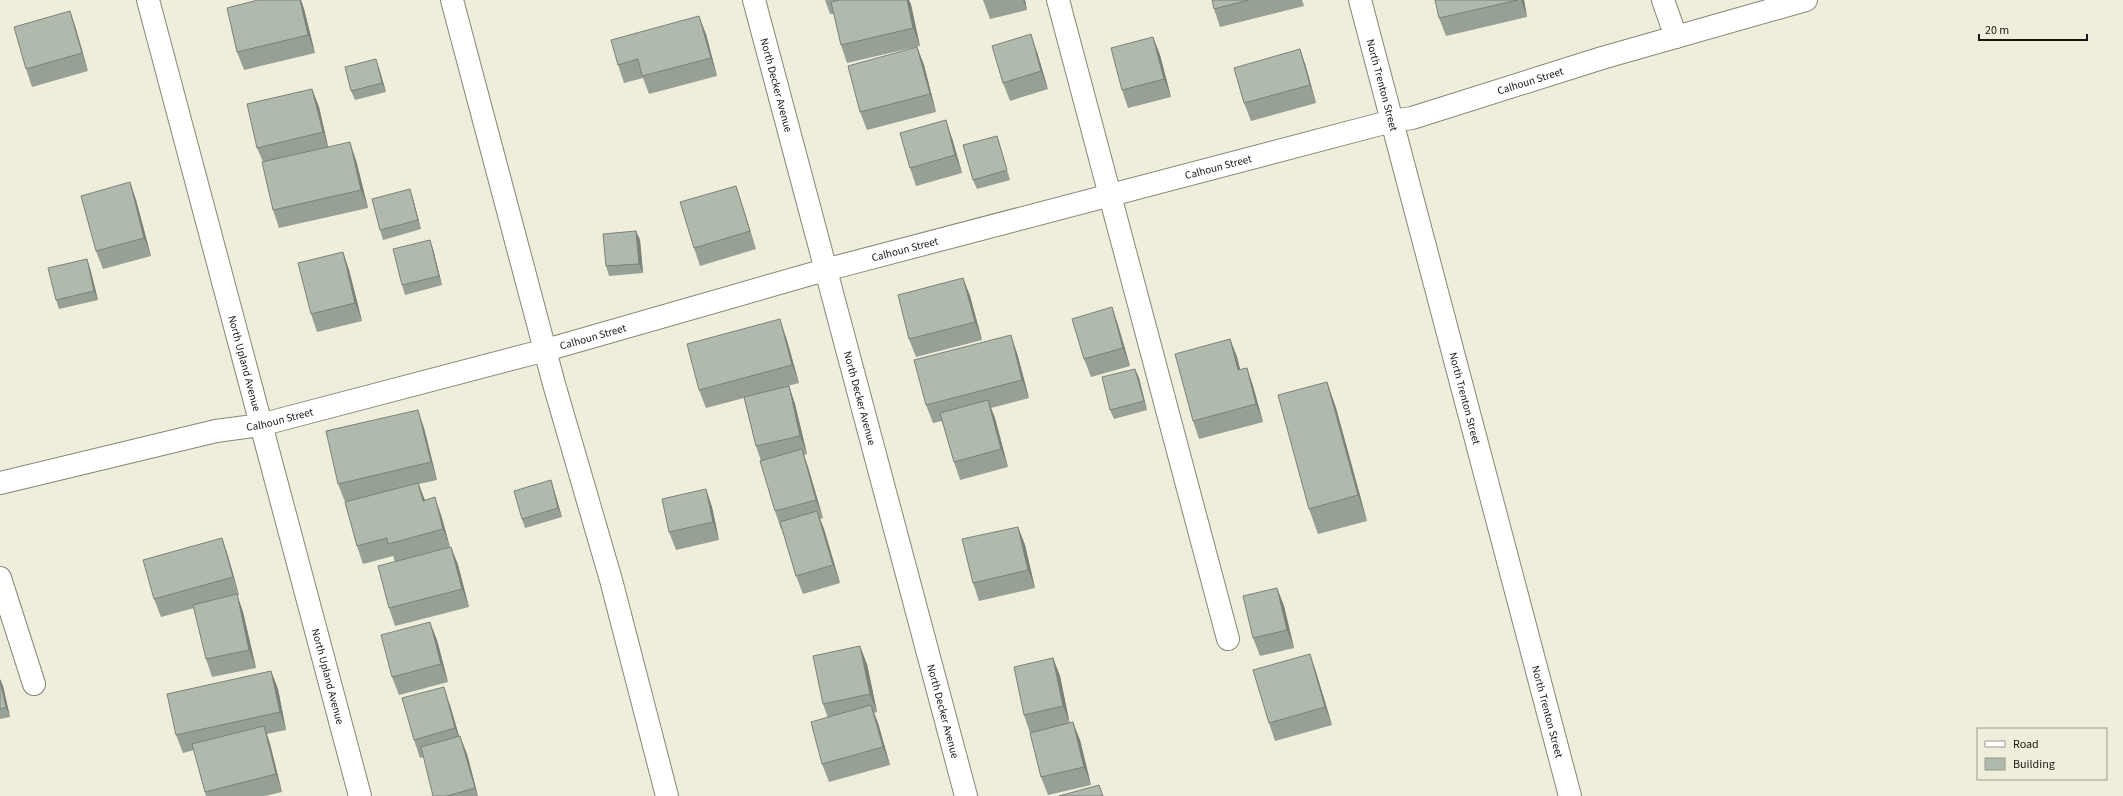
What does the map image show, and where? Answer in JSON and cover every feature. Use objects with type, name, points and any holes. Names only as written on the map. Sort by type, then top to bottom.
[{"type":"street","name":"North Upland Avenue","points":[[148,0],[360,796]]},
{"type":"street","points":[[452,0],[554,384],[611,580],[667,796]]},
{"type":"street","name":"North Decker Avenue","points":[[754,0],[966,796]]},
{"type":"street","points":[[1058,0],[1228,639]]},
{"type":"street","name":"North Trenton Street","points":[[1360,0],[1570,796]]},
{"type":"street","points":[[1663,0],[1676,37]]},
{"type":"street","name":"Calhoun Street","points":[[0,483],[216,431],[260,425],[546,350],[825,270],[1392,121],[1412,118],[1602,58],[1806,0]]},
{"type":"street","points":[[0,578],[34,684]]},
{"type":"building","points":[[258,0],[300,0],[308,35],[237,52],[227,8]]},
{"type":"building","points":[[840,0],[907,0],[913,28],[841,45],[831,2]]},
{"type":"building","points":[[1212,0],[1249,0],[1214,9]]},
{"type":"building","points":[[1435,0],[1518,0],[1439,18]]},
{"type":"building","points":[[70,11],[82,53],[26,69],[14,27]]},
{"type":"building","points":[[699,16],[711,58],[642,76],[638,59],[618,65],[611,40]]},
{"type":"building","points":[[1031,34],[1041,71],[1003,83],[992,46]]},
{"type":"building","points":[[1153,37],[1164,79],[1122,90],[1111,48]]},
{"type":"building","points":[[917,47],[930,94],[860,112],[848,66]]},
{"type":"building","points":[[1300,49],[1310,85],[1244,103],[1234,68]]},
{"type":"building","points":[[376,59],[382,83],[351,91],[345,67]]},
{"type":"building","points":[[312,89],[323,132],[257,148],[247,104]]},
{"type":"building","points":[[946,120],[955,155],[910,168],[900,133]]},
{"type":"building","points":[[997,136],[1007,170],[973,180],[963,145]]},
{"type":"building","points":[[350,142],[361,190],[273,210],[262,162]]},
{"type":"building","points":[[130,182],[144,238],[96,251],[81,196]]},
{"type":"building","points":[[736,186],[750,231],[694,248],[680,202]]},
{"type":"building","points":[[410,189],[418,220],[380,230],[372,199]]},
{"type":"building","points":[[636,231],[639,264],[606,266],[603,234]]},
{"type":"building","points":[[430,240],[439,276],[402,285],[393,249]]},
{"type":"building","points":[[343,252],[355,303],[311,314],[298,263]]},
{"type":"building","points":[[87,259],[94,291],[56,300],[48,268]]},
{"type":"building","points":[[963,278],[975,322],[909,339],[898,295]]},
{"type":"building","points":[[1112,307],[1123,348],[1084,359],[1072,319]]},
{"type":"building","points":[[780,319],[792,365],[699,390],[687,344]]},
{"type":"building","points":[[1011,335],[1022,380],[926,405],[914,360]]},
{"type":"building","points":[[1230,339],[1238,370],[1247,368],[1256,404],[1193,421],[1175,354]]},
{"type":"building","points":[[1135,369],[1144,401],[1110,410],[1102,377]]},
{"type":"building","points":[[1327,382],[1358,495],[1309,509],[1278,395]]},
{"type":"building","points":[[789,386],[800,436],[756,446],[744,397]]},
{"type":"building","points":[[988,400],[1001,449],[954,462],[940,413]]},
{"type":"building","points":[[418,410],[431,462],[338,484],[326,431]]},
{"type":"building","points":[[802,449],[816,500],[775,511],[760,461]]},
{"type":"building","points":[[551,480],[558,508],[522,519],[514,491]]},
{"type":"building","points":[[418,483],[423,501],[435,497],[443,529],[388,544],[387,538],[357,546],[345,502]]},
{"type":"building","points":[[706,489],[713,522],[669,532],[662,499]]},
{"type":"building","points":[[817,511],[833,565],[796,576],[780,522]]},
{"type":"building","points":[[1018,527],[1028,570],[973,583],[962,539]]},
{"type":"building","points":[[222,538],[233,577],[154,599],[143,560]]},
{"type":"building","points":[[451,547],[462,589],[389,608],[378,566]]},
{"type":"building","points":[[1277,588],[1287,630],[1253,638],[1243,596]]},
{"type":"building","points":[[237,594],[249,650],[206,659],[193,605]]},
{"type":"building","points":[[430,622],[441,664],[392,677],[381,635]]},
{"type":"building","points":[[860,646],[870,694],[823,704],[813,656]]},
{"type":"building","points":[[1310,654],[1325,707],[1269,723],[1253,670]]},
{"type":"building","points":[[1053,658],[1063,706],[1024,715],[1014,667]]},
{"type":"building","points":[[271,671],[280,712],[176,735],[167,694]]},
{"type":"building","points":[[0,680],[6,707],[0,709]]},
{"type":"building","points":[[444,687],[455,728],[414,740],[402,698]]},
{"type":"building","points":[[871,705],[883,747],[822,764],[811,722]]},
{"type":"building","points":[[1073,722],[1084,767],[1041,777],[1030,733]]},
{"type":"building","points":[[264,726],[276,774],[205,792],[192,744]]},
{"type":"building","points":[[460,736],[475,788],[447,796],[433,796],[421,747]]},
{"type":"building","points":[[1099,785],[1103,796],[1059,796]]}]
